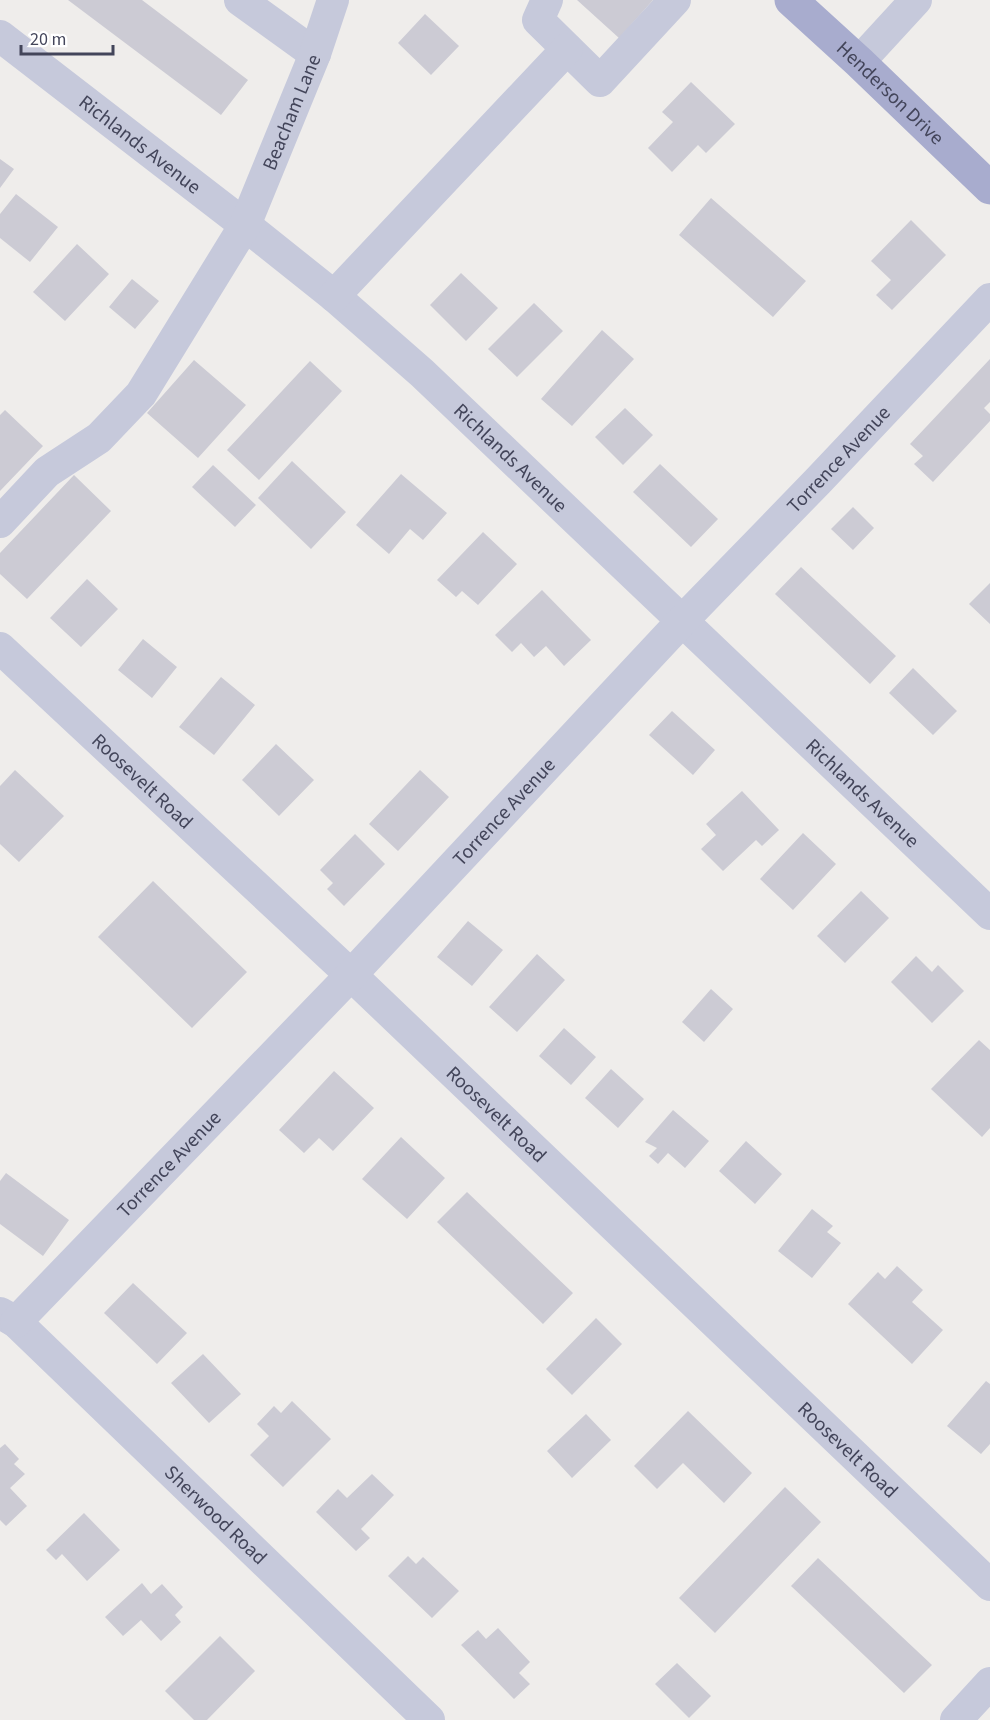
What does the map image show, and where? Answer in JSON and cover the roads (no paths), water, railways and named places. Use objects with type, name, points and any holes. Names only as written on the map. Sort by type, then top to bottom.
[{"type":"main road","name":"Henderson Drive","points":[[791,0],[990,188]]},
{"type":"street","points":[[240,0],[315,54]]},
{"type":"street","name":"Beacham Lane","points":[[0,522],[46,472],[99,438],[141,394],[245,225],[315,54],[333,0]]},
{"type":"street","points":[[543,10],[567,49],[600,81],[675,0]]},
{"type":"street","points":[[859,62],[906,3]]},
{"type":"street","name":"Richlands Avenue","points":[[0,36],[334,296],[422,373],[990,914]]},
{"type":"street","points":[[334,296],[567,49]]},
{"type":"street","name":"Torrence Avenue","points":[[8,1318],[351,975],[682,621],[990,299]]},
{"type":"street","name":"Roosevelt Road","points":[[0,648],[351,975],[990,1585]]},
{"type":"street","name":"Sherwood Road","points":[[8,1318],[429,1720]]},
{"type":"street","points":[[956,1720],[990,1683]]}]
